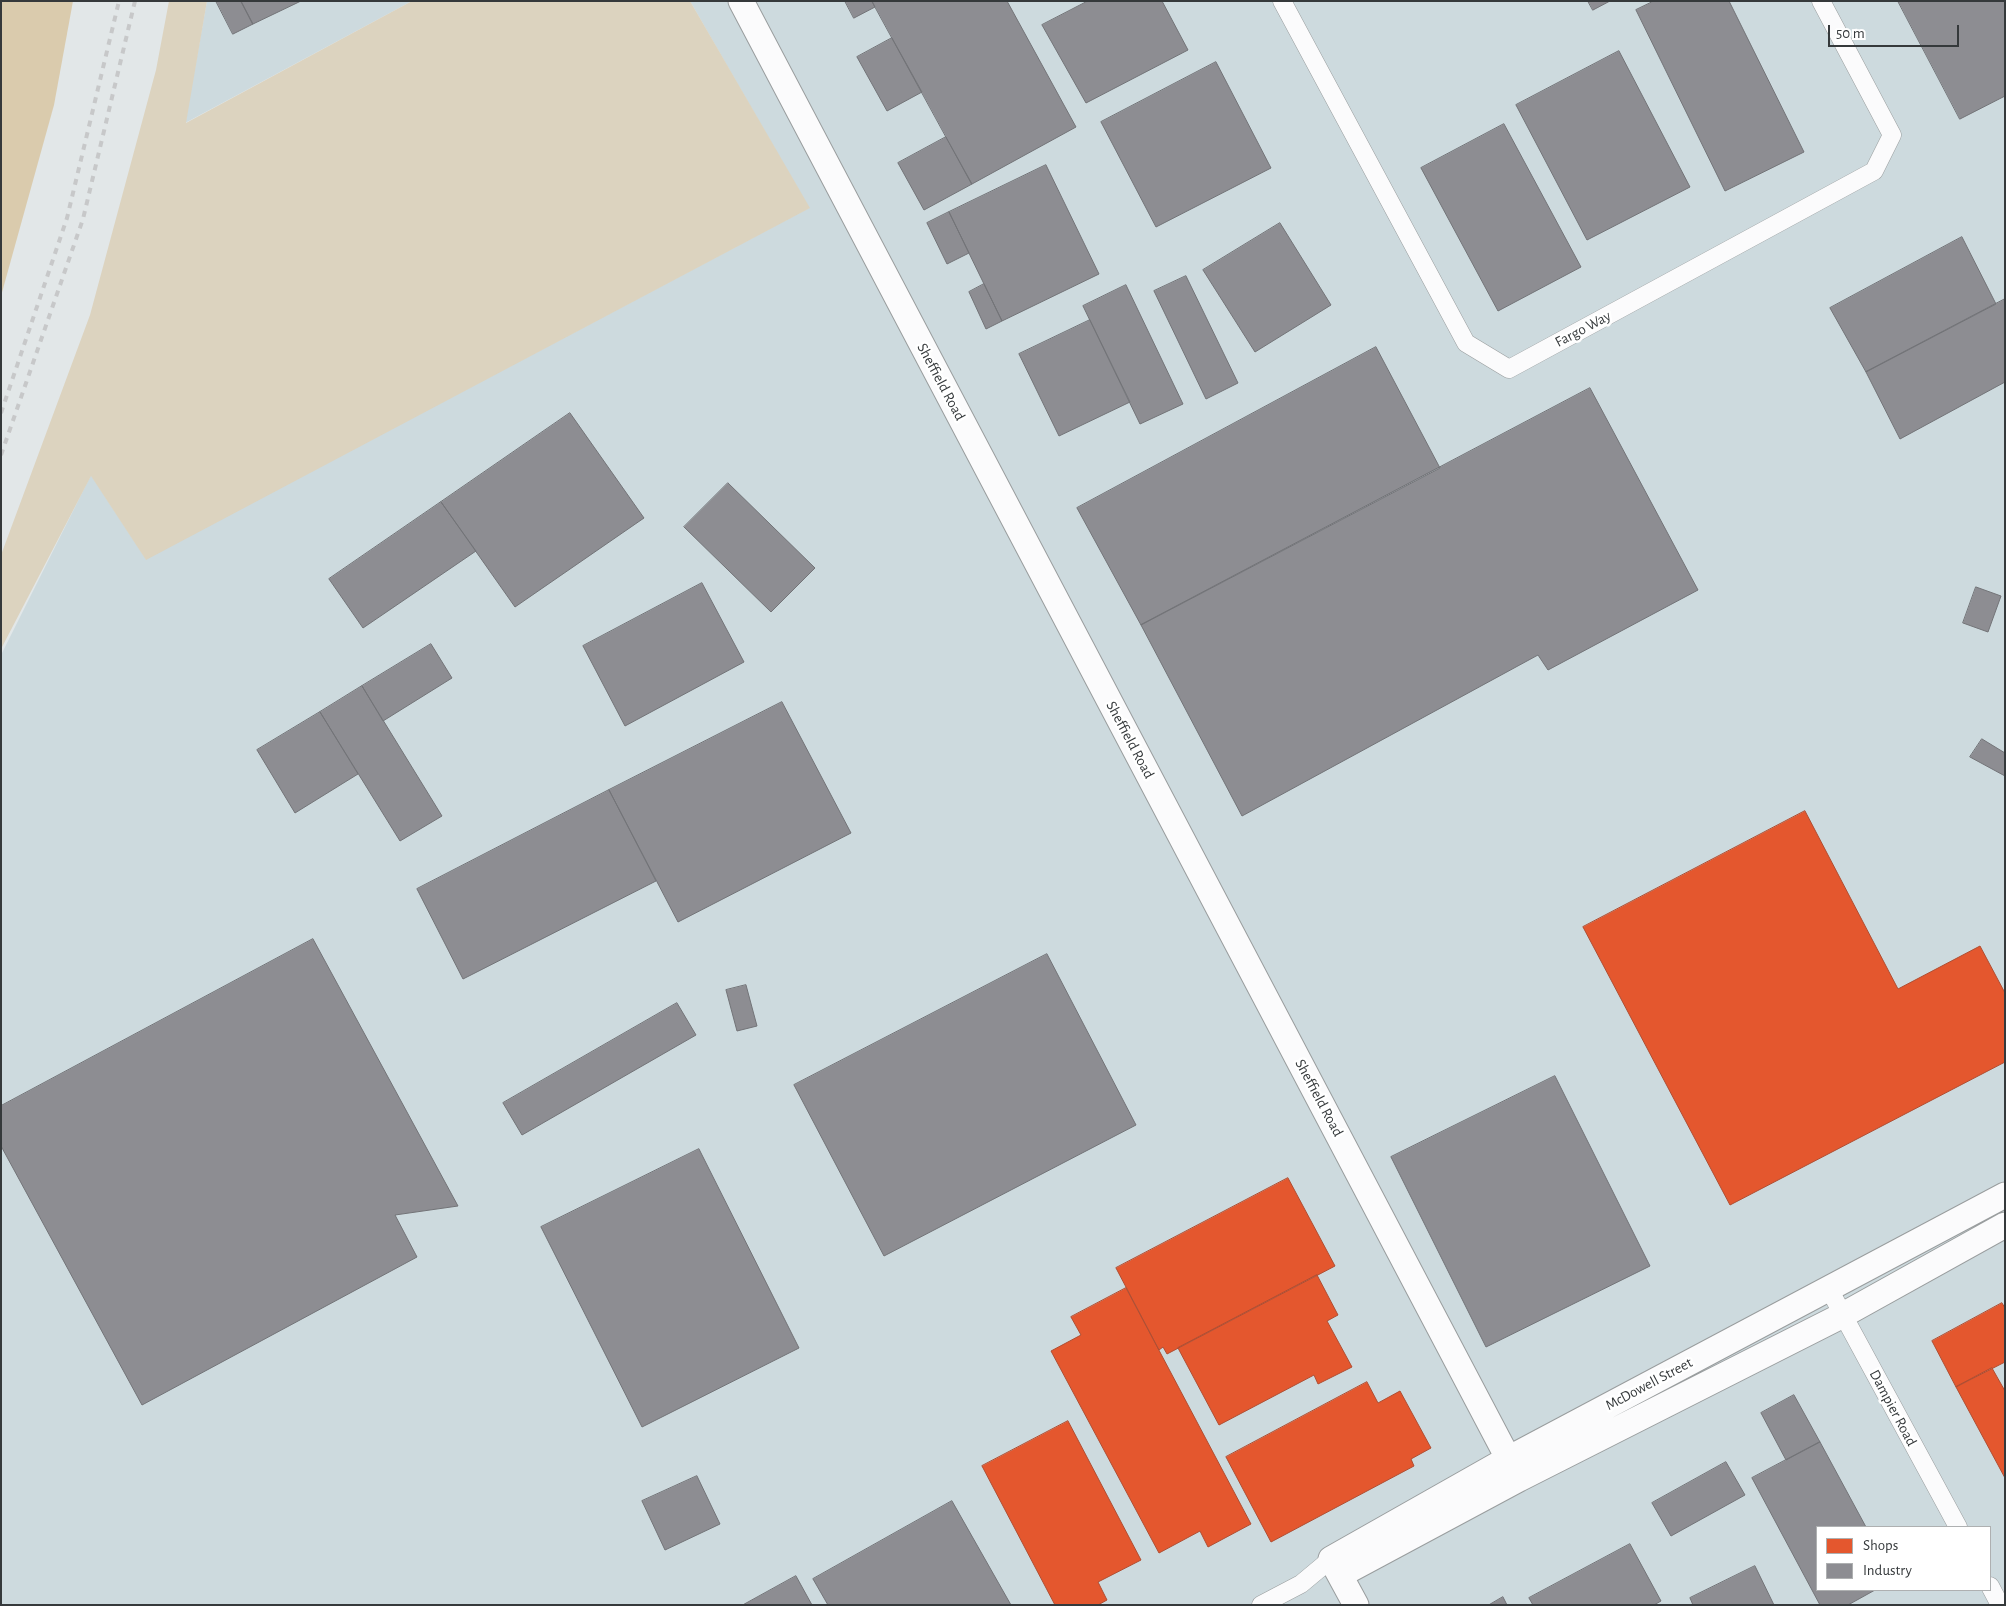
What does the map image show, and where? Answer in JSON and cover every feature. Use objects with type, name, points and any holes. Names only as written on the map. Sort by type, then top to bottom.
[{"type":"street","name":"Sheffield Road","points":[[741,1],[1514,1469]]},
{"type":"street","name":"Fargo Way","points":[[1282,1],[1466,343],[1509,369],[1874,171],[1892,135],[1821,1]]},
{"type":"street","name":"McDowell Street","points":[[1261,1605],[1336,1567],[1514,1469],[1829,1289],[2005,1196]]},
{"type":"street","name":"McDowell Street","points":[[1514,1469],[1843,1315],[2005,1225]]},
{"type":"street","name":"Dampier Road","points":[[1829,1289],[1957,1526]]},
{"type":"street","points":[[1336,1567],[1356,1605]]},
{"type":"street","points":[[1991,1588],[2000,1605]]},
{"type":"shaded area","points":[[1,1],[73,1],[54,105],[1,296]]},
{"type":"shaded area","points":[[169,1],[207,1],[186,123],[412,1],[690,1],[810,208],[146,560],[91,476],[1,649],[1,555],[90,315],[156,70]]},
{"type":"shaded area","points":[[207,1],[412,1],[185,123]]},
{"type":"shaded area","points":[[690,1],[2005,1],[2005,1605],[1,1605],[1,655],[91,475],[146,559],[809,208]]},
{"type":"building: Shops","points":[[1805,811],[1898,989],[1980,946],[2005,993],[2005,1062],[1730,1205],[1583,927]]},
{"type":"building: Shops","points":[[1288,1178],[1335,1266],[1167,1354],[1163,1347],[1159,1350],[1116,1268]]},
{"type":"building: Shops","points":[[1317,1275],[1338,1315],[1327,1321],[1352,1367],[1318,1384],[1314,1375],[1219,1425],[1178,1348]]},
{"type":"building: Shops","points":[[1126,1288],[1251,1524],[1208,1547],[1200,1531],[1159,1553],[1051,1351],[1081,1335],[1071,1317]]},
{"type":"building: Shops","points":[[2002,1303],[2005,1308],[2005,1362],[1956,1387],[1932,1341]]},
{"type":"building: Shops","points":[[1992,1368],[2005,1391],[2005,1478],[1956,1387]]},
{"type":"building: Shops","points":[[1367,1382],[1378,1403],[1400,1391],[1431,1448],[1411,1459],[1414,1466],[1271,1542],[1226,1457]]},
{"type":"building: Shops","points":[[1068,1421],[1141,1560],[1098,1582],[1107,1600],[1098,1605],[1055,1605],[982,1466]]},
{"type":"building: Industry","points":[[216,1],[241,1],[253,24],[233,34]]},
{"type":"building: Industry","points":[[241,1],[301,1],[253,24]]},
{"type":"building: Industry","points":[[845,1],[872,1],[875,7],[854,18]]},
{"type":"building: Industry","points":[[872,1],[1007,1],[1076,127],[972,184]]},
{"type":"building: Industry","points":[[1088,1],[1162,1],[1188,50],[1086,103],[1042,25]]},
{"type":"building: Industry","points":[[1588,1],[1610,1],[1593,10]]},
{"type":"building: Industry","points":[[1654,1],[1729,1],[1804,152],[1725,191],[1636,10]]},
{"type":"building: Industry","points":[[1898,1],[2005,1],[2005,96],[1960,119]]},
{"type":"building: Industry","points":[[892,38],[922,92],[887,111],[857,57]]},
{"type":"building: Industry","points":[[1619,51],[1690,187],[1587,240],[1516,105]]},
{"type":"building: Industry","points":[[1216,62],[1271,168],[1156,227],[1101,122]]},
{"type":"building: Industry","points":[[1504,124],[1581,267],[1498,311],[1421,168]]},
{"type":"building: Industry","points":[[946,137],[972,184],[924,210],[898,163]]},
{"type":"building: Industry","points":[[1046,165],[1099,274],[1002,321],[949,212]]},
{"type":"building: Industry","points":[[949,212],[969,253],[947,264],[927,223]]},
{"type":"building: Industry","points":[[1280,223],[1331,305],[1255,352],[1203,270]]},
{"type":"building: Industry","points":[[1962,237],[1996,304],[1866,372],[1830,308]]},
{"type":"building: Industry","points":[[1186,276],[1238,383],[1206,399],[1154,291]]},
{"type":"building: Industry","points":[[984,284],[1002,321],[986,329],[969,292]]},
{"type":"building: Industry","points":[[1126,285],[1183,404],[1140,424],[1083,306]]},
{"type":"building: Industry","points":[[2005,299],[2005,382],[1900,439],[1866,372]]},
{"type":"building: Industry","points":[[1090,320],[1130,402],[1059,436],[1019,354]]},
{"type":"building: Industry","points":[[1376,347],[1440,468],[1141,625],[1077,508]]},
{"type":"building: Industry","points":[[1590,388],[1698,590],[1548,670],[1538,655],[1242,816],[1141,625]]},
{"type":"building: Industry","points":[[570,413],[644,518],[515,607],[441,502]]},
{"type":"building: Industry","points":[[728,483],[815,568],[771,612],[684,527]]},
{"type":"building: Industry","points":[[441,502],[476,551],[363,628],[329,579]]},
{"type":"building: Industry","points":[[702,583],[744,662],[625,726],[583,646]]},
{"type":"building: Industry","points":[[1976,587],[2001,596],[1988,632],[1963,623]]},
{"type":"building: Industry","points":[[431,644],[452,678],[383,721],[362,686]]},
{"type":"building: Industry","points":[[362,686],[442,816],[400,841],[320,712]]},
{"type":"building: Industry","points":[[782,702],[851,833],[678,922],[609,790]]},
{"type":"building: Industry","points":[[320,712],[358,774],[295,813],[257,750]]},
{"type":"building: Industry","points":[[1982,739],[2005,753],[2005,776],[1970,757]]},
{"type":"building: Industry","points":[[609,790],[656,881],[463,979],[417,889]]},
{"type":"building: Industry","points":[[313,939],[458,1206],[395,1215],[417,1257],[142,1405],[1,1146],[1,1106]]},
{"type":"building: Industry","points":[[1047,954],[1136,1125],[884,1256],[794,1085]]},
{"type":"building: Industry","points":[[746,985],[757,1026],[737,1031],[726,990]]},
{"type":"building: Industry","points":[[677,1003],[696,1035],[522,1135],[503,1103]]},
{"type":"building: Industry","points":[[1555,1076],[1650,1266],[1486,1347],[1391,1157]]},
{"type":"building: Industry","points":[[699,1149],[799,1348],[642,1427],[541,1227]]},
{"type":"building: Industry","points":[[1794,1395],[1820,1442],[1786,1460],[1761,1413]]},
{"type":"building: Industry","points":[[1820,1442],[1865,1526],[1816,1526],[1816,1591],[1873,1591],[1848,1605],[1820,1605],[1752,1478]]},
{"type":"building: Industry","points":[[1726,1462],[1745,1495],[1671,1536],[1652,1503]]},
{"type":"building: Industry","points":[[697,1476],[720,1524],[665,1550],[642,1501]]},
{"type":"building: Industry","points":[[952,1501],[1011,1605],[828,1605],[813,1579]]},
{"type":"building: Industry","points":[[1630,1544],[1661,1601],[1654,1605],[1533,1605],[1529,1598]]},
{"type":"building: Industry","points":[[1755,1566],[1774,1605],[1693,1605],[1690,1598]]},
{"type":"building: Industry","points":[[796,1576],[812,1605],[743,1605]]},
{"type":"building: Industry","points":[[1503,1597],[1507,1605],[1489,1605]]},
{"type":"railway","points":[[1,413],[67,218],[119,1]]},
{"type":"railway","points":[[1,455],[83,219],[135,1]]}]
